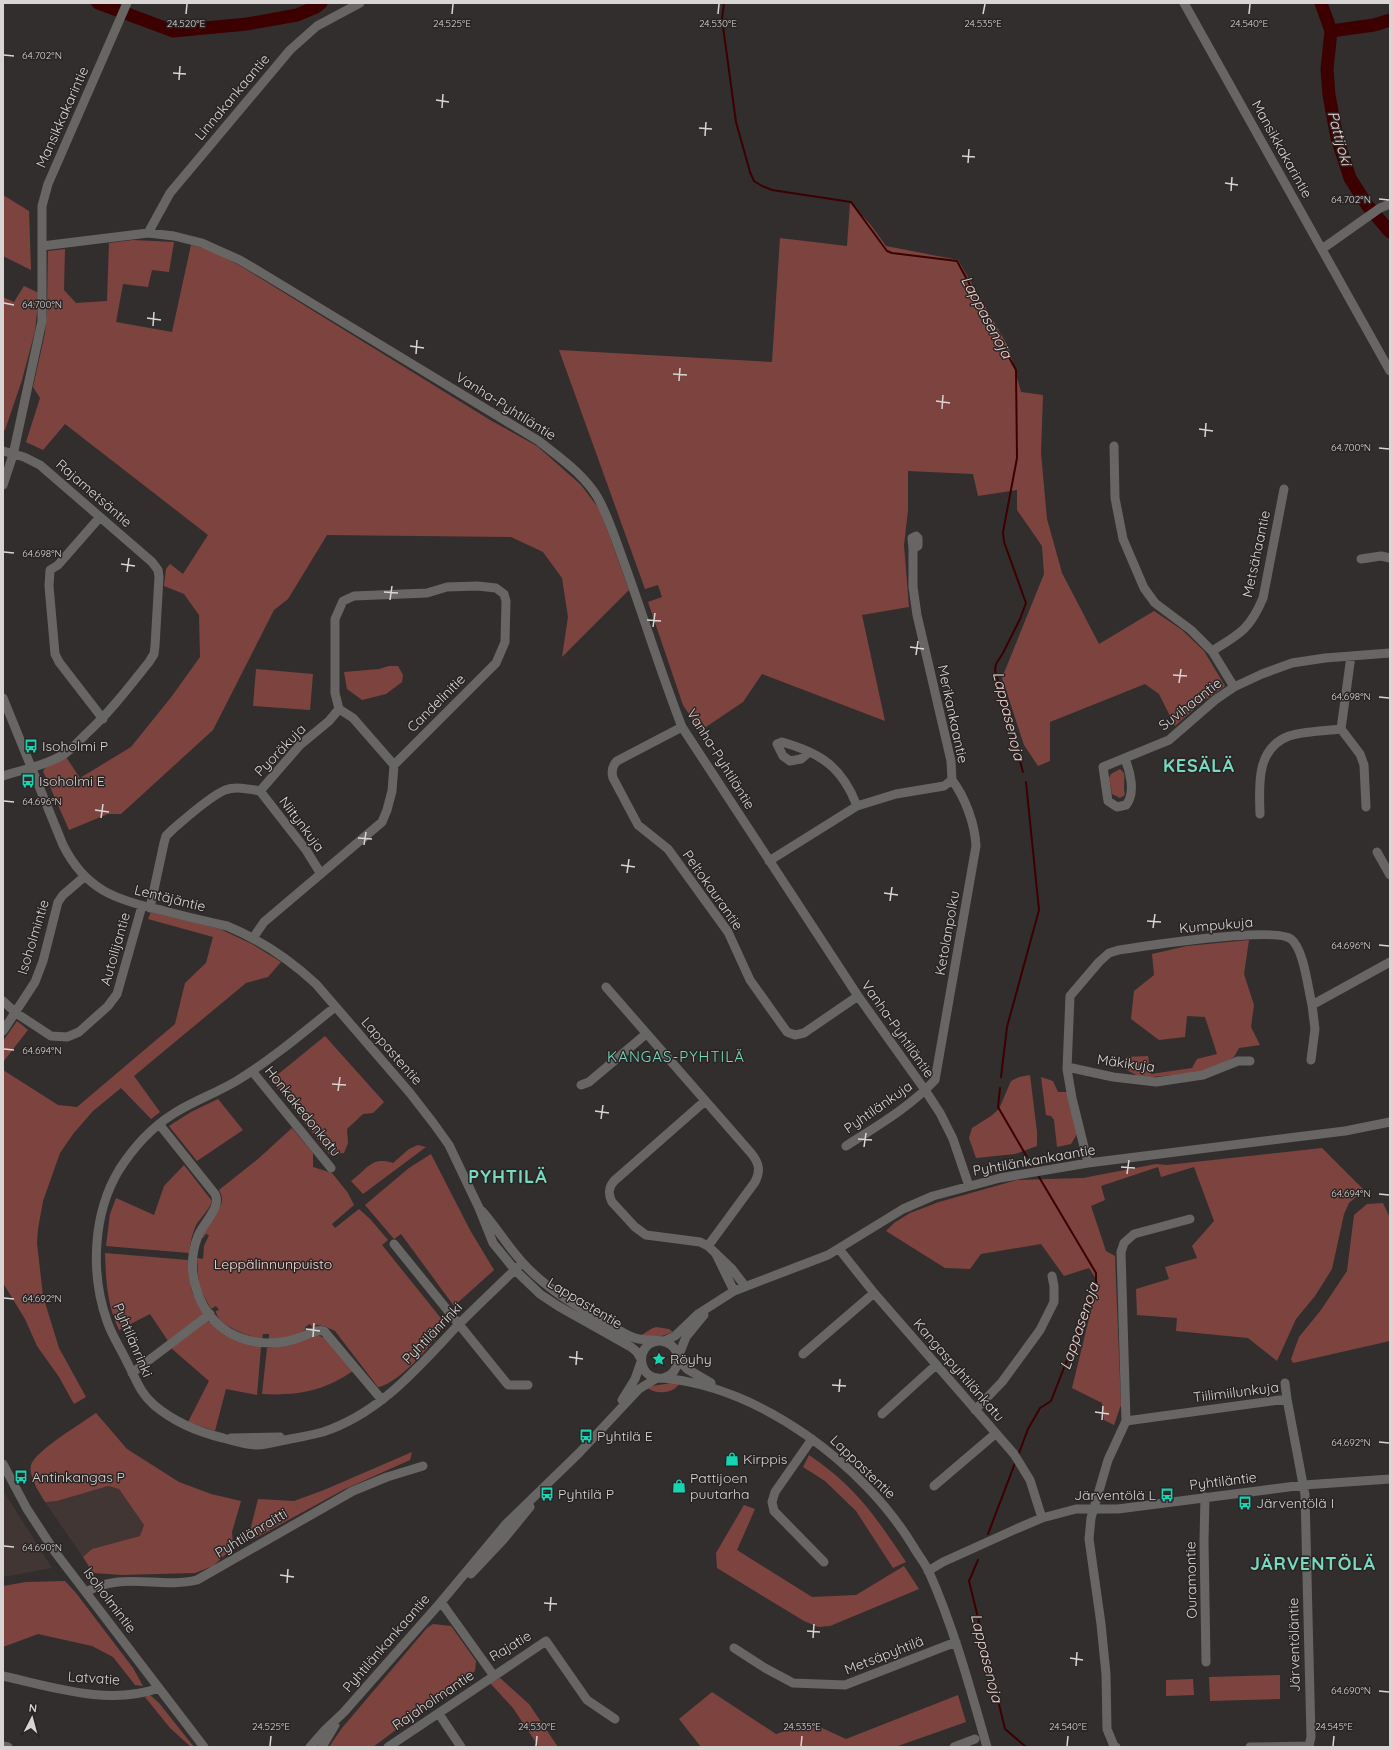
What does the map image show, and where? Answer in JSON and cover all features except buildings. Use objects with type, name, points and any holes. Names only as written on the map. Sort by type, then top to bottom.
[{"type":"street","name":"Linnakankaantie","points":[[148,233],[170,193],[290,50],[317,26],[360,3]]},
{"type":"street","name":"Mansikkakarintie","points":[[1184,3],[1390,371]]},
{"type":"street","name":"Mansikkakarintie","points":[[3,485],[13,455],[42,321],[42,206],[48,184],[126,5]]},
{"type":"street","points":[[1322,249],[1380,208],[1390,204]]},
{"type":"street","name":"Vanha-Pyhtiläntie","points":[[42,246],[148,233],[174,236],[202,242],[240,260],[539,441],[579,474],[598,498],[608,522],[636,595],[682,727],[858,996],[925,1090],[953,1139],[969,1186]]},
{"type":"street","points":[[1114,446],[1115,498],[1123,539],[1141,582],[1155,603],[1191,630],[1212,651],[1234,687]]},
{"type":"street","name":"Rajametsäntie","points":[[3,451],[24,457],[40,465],[152,562],[158,570],[158,610],[154,654],[103,719]]},
{"type":"street","name":"Metsähaantie","points":[[1212,651],[1248,627],[1256,614],[1263,598],[1284,489]]},
{"type":"street","points":[[3,776],[23,769],[32,769],[50,762],[70,750],[103,719],[59,662],[55,654],[49,586],[50,570],[58,565],[100,516]]},
{"type":"street","name":"Merikankaantie","points":[[769,861],[857,806],[896,794],[944,786],[952,780],[951,761],[917,615],[913,588],[913,549]]},
{"type":"street","points":[[1361,559],[1381,556],[1390,558]]},
{"type":"street","name":"Candelinitie","points":[[339,709],[335,693],[335,619],[343,601],[354,596],[427,593],[447,587],[477,586],[496,588],[504,594],[506,601],[505,642],[496,662],[394,765]]},
{"type":"street","name":"Suvihaantie","points":[[1125,759],[1130,779],[1130,795],[1126,805],[1117,808],[1108,801],[1103,767],[1169,740],[1215,700],[1234,687],[1262,674],[1292,663],[1325,658],[1390,653]]},
{"type":"street","points":[[1351,656],[1341,729],[1360,754],[1364,765],[1366,807]]},
{"type":"street","name":"Lentäjäntie","points":[[3,698],[63,845],[75,866],[84,877],[112,897],[146,907],[227,926],[253,938]]},
{"type":"street","points":[[253,938],[264,922],[382,822],[387,810],[392,791],[394,765],[353,718],[339,709]]},
{"type":"street","name":"Pyoräkuja","points":[[146,907],[166,836],[215,796],[226,790],[247,789],[260,791],[300,745],[329,721],[339,709]]},
{"type":"street","name":"Peltokaurantie","points":[[682,727],[617,761],[613,765],[613,778],[638,826],[668,849],[706,900],[728,932],[750,980],[787,1032],[795,1036],[804,1034],[858,996]]},
{"type":"street","points":[[1260,814],[1259,787],[1261,766],[1269,750],[1280,740],[1290,735],[1341,729]]},
{"type":"street","points":[[808,752],[832,766],[841,775],[850,788],[857,806]]},
{"type":"street","name":"Ketolanpolku","points":[[925,1090],[935,1080],[975,853],[976,839],[973,826],[961,792],[952,780]]},
{"type":"street","name":"Niitynkuja","points":[[260,791],[306,850],[321,874]]},
{"type":"street","points":[[1377,852],[1390,876]]},
{"type":"street","name":"Isoholmintie","points":[[3,1031],[35,982],[43,961],[58,902],[63,895],[84,877]]},
{"type":"street","name":"Autoilijantie","points":[[3,1001],[16,1013],[51,1036],[67,1037],[79,1032],[108,1006],[117,994],[146,907]]},
{"type":"street","name":"Kumpukuja","points":[[1088,1163],[1072,1098],[1067,1070],[1070,996],[1099,962],[1109,953],[1118,950],[1205,939],[1265,935],[1285,936],[1291,939],[1296,945],[1302,960],[1312,1005],[1315,1029],[1312,1060]]},
{"type":"street","name":"Lappastentie","points":[[253,938],[268,946],[303,972],[410,1093],[449,1146],[479,1208],[493,1243],[515,1270],[540,1294],[632,1348],[637,1352],[641,1360]]},
{"type":"street","points":[[1312,1005],[1390,962]]},
{"type":"street","points":[[606,987],[752,1153],[759,1165],[759,1171],[755,1182],[708,1246]]},
{"type":"street","name":"Pyhtilänrinki","points":[[335,1007],[252,1071],[220,1090],[172,1114],[159,1124],[132,1150],[120,1169],[105,1199],[99,1225],[96,1262],[101,1299],[108,1324],[140,1391],[153,1405],[192,1429],[225,1439],[265,1437],[290,1439],[308,1436],[331,1429],[360,1415],[382,1400],[427,1360],[459,1324],[522,1263]]},
{"type":"street","points":[[581,1085],[589,1082],[646,1034]]},
{"type":"street","name":"Mäkikuja","points":[[1067,1070],[1072,1068],[1113,1077],[1156,1082],[1203,1075],[1238,1061],[1250,1061]]},
{"type":"street","name":"Honkakedonkatu","points":[[252,1071],[331,1168]]},
{"type":"street","name":"Pyhtilänkuja","points":[[846,1146],[889,1118],[925,1090]]},
{"type":"street","points":[[706,1101],[614,1181],[608,1193],[612,1202],[640,1231],[654,1236],[700,1242],[708,1246],[732,1269],[745,1286]]},
{"type":"street","name":"Pyhtilänkankaantie","points":[[661,1341],[675,1336],[698,1314],[734,1291],[817,1261],[839,1249],[903,1208],[927,1198],[1000,1178],[1088,1163],[1345,1131],[1390,1122]]},
{"type":"street","points":[[159,1124],[218,1199],[217,1204],[203,1225],[193,1251],[194,1282],[198,1295],[210,1314],[219,1325],[231,1333],[260,1342],[287,1342],[315,1331],[324,1331],[382,1400]]},
{"type":"street","name":"Lappastentie","points":[[479,1208],[522,1263],[557,1294],[636,1338],[661,1341]]},
{"type":"street","points":[[1116,1747],[1114,1746],[1106,1730],[1106,1674],[1101,1624],[1089,1539],[1090,1525],[1094,1508],[1108,1460],[1126,1421],[1121,1252],[1124,1243],[1134,1234],[1190,1219]]},
{"type":"street","points":[[394,1244],[508,1385],[528,1385]]},
{"type":"street","name":"Kangaspyhtilänkatu","points":[[839,1249],[874,1293],[995,1434],[1014,1454],[1030,1480],[1042,1518]]},
{"type":"street","points":[[715,1253],[734,1291]]},
{"type":"street","points":[[975,1410],[1002,1382],[1040,1330],[1054,1302],[1054,1286],[1052,1276]]},
{"type":"street","points":[[803,1354],[874,1293]]},
{"type":"street","name":"Pyhtilänkankaantie","points":[[678,1358],[686,1337],[710,1307]]},
{"type":"street","points":[[132,1373],[210,1314]]},
{"type":"street","points":[[661,1341],[673,1347],[678,1358],[677,1365],[673,1373],[660,1378],[646,1373],[641,1360],[645,1348],[651,1343],[661,1341]]},
{"type":"street","name":"Lappastentie","points":[[678,1358],[693,1374],[780,1419],[812,1439],[845,1466],[884,1506],[906,1534],[928,1571],[956,1642],[987,1747]]},
{"type":"street","name":"Pyhtilänkankaantie","points":[[613,1416],[635,1378],[641,1360]]},
{"type":"street","points":[[882,1414],[936,1365]]},
{"type":"street","name":"Lappastentie","points":[[660,1378],[694,1382],[740,1399]]},
{"type":"street","name":"Pyhtilänkankaantie","points":[[310,1747],[344,1712],[450,1592],[503,1540],[543,1489],[639,1389],[660,1378]]},
{"type":"street","points":[[1285,1383],[1288,1399]]},
{"type":"street","name":"Tiilimiilunkuja","points":[[1126,1421],[1288,1399],[1304,1485]]},
{"type":"street","points":[[934,1486],[995,1434]]},
{"type":"street","points":[[812,1439],[775,1492],[772,1502],[774,1512],[824,1562]]},
{"type":"street","name":"Isoholmintie","points":[[3,1464],[38,1526],[86,1592],[204,1747]]},
{"type":"street","name":"Pyhtilänraitti","points":[[86,1592],[106,1583],[183,1582],[197,1580],[353,1491],[387,1476],[423,1466]]},
{"type":"street","name":"Pyhtiläntie","points":[[928,1571],[943,1562],[1042,1518],[1076,1509],[1094,1508],[1118,1510],[1205,1497],[1304,1485],[1390,1479]]},
{"type":"street","name":"Järventöläntie","points":[[1250,1747],[1308,1746],[1311,1737],[1308,1671],[1306,1500],[1304,1485]]},
{"type":"street","name":"Ouramontie","points":[[1205,1497],[1204,1541],[1206,1662]]},
{"type":"street","name":"Rajatie","points":[[441,1602],[494,1676],[546,1641],[588,1700],[615,1720]]},
{"type":"street","name":"Metsäpyhtilä","points":[[734,1648],[765,1668],[793,1683],[845,1686],[956,1642]]},
{"type":"street","name":"Latvatie","points":[[3,1676],[84,1694],[134,1694],[144,1693],[159,1688]]},
{"type":"street","name":"Rajaholmantie","points":[[388,1747],[494,1676]]},
{"type":"street","name":"Pyhtilänkankaantie","points":[[322,1747],[344,1712]]},
{"type":"street","points":[[439,1714],[461,1747]]},
{"type":"street","points":[[954,1747],[976,1739]]},
{"type":"street","points":[[3,1746],[8,1747]]},
{"type":"shaded area","points":[[88,3],[111,3],[121,8],[118,14]]},
{"type":"shaded area","points":[[107,1486],[119,1489],[144,1525],[140,1536],[92,1549],[83,1557],[45,1502],[57,1501]]},
{"type":"shaded area","points":[[3,1491],[9,1500],[52,1568],[3,1577]]},
{"type":"green space","points":[[3,195],[29,211],[31,270],[3,256]]},
{"type":"green space","points":[[850,203],[870,224],[886,246],[958,260],[1009,348],[1021,392],[1043,395],[1041,453],[1047,519],[1062,573],[1099,644],[1154,611],[1182,630],[1204,651],[1225,686],[1200,704],[1175,726],[1159,694],[1145,684],[1050,722],[1050,761],[1038,766],[1024,745],[1002,678],[1044,574],[1042,546],[1017,510],[1017,490],[978,496],[973,474],[908,471],[908,510],[904,545],[909,607],[862,615],[885,721],[762,674],[743,702],[700,731],[683,705],[648,602],[662,597],[658,585],[645,589],[559,350],[772,362],[780,238],[847,246]]},
{"type":"green space","points":[[133,240],[174,242],[169,272],[152,270],[148,287],[123,284],[116,322],[172,332],[191,245],[208,249],[239,265],[490,420],[537,446],[581,485],[600,510],[629,590],[562,657],[568,617],[562,578],[543,552],[511,537],[327,535],[288,599],[274,610],[213,730],[121,814],[108,814],[69,830],[43,771],[46,767],[66,757],[80,778],[131,747],[172,696],[200,657],[199,615],[184,594],[164,586],[166,569],[170,564],[183,574],[208,535],[65,424],[43,450],[26,442],[40,398],[33,387],[45,333],[48,251],[65,249],[64,290],[76,303],[107,301],[109,243]]},
{"type":"green space","points":[[24,286],[39,293],[35,331],[22,380],[5,430],[3,431],[3,297],[14,302]]},
{"type":"green space","points":[[389,666],[398,666],[403,675],[402,682],[386,694],[362,700],[347,689],[344,672],[379,669]]},
{"type":"green space","points":[[256,669],[313,674],[310,710],[253,706]]},
{"type":"green space","points":[[1120,769],[1124,773],[1125,795],[1120,798],[1112,794],[1109,778],[1111,774]]},
{"type":"green space","points":[[151,912],[220,929],[252,944],[281,962],[268,977],[246,983],[134,1076],[160,1112],[151,1119],[121,1088],[93,1111],[73,1134],[60,1153],[43,1201],[37,1243],[43,1296],[59,1348],[86,1397],[74,1404],[59,1377],[37,1346],[25,1319],[3,1283],[3,1070],[58,1105],[77,1107],[175,1024],[185,983],[206,963],[213,937],[148,919]]},
{"type":"green space","points":[[1249,940],[1244,974],[1254,1005],[1251,1027],[1260,1045],[1239,1048],[1234,1057],[1219,1066],[1195,1073],[1142,1078],[1125,1069],[1126,1057],[1148,1056],[1151,1074],[1192,1068],[1197,1059],[1217,1054],[1205,1017],[1187,1016],[1185,1037],[1159,1040],[1131,1019],[1134,991],[1154,975],[1152,954],[1187,946]]},
{"type":"green space","points":[[17,1021],[28,1030],[3,1062],[3,1041]]},
{"type":"green space","points":[[325,1036],[384,1102],[373,1113],[363,1114],[347,1129],[348,1143],[344,1153],[330,1155],[271,1080]]},
{"type":"green space","points":[[1030,1075],[1037,1132],[1037,1146],[1015,1154],[976,1158],[969,1138],[972,1128],[999,1109],[1011,1081],[1019,1077]]},
{"type":"green space","points":[[1041,1077],[1053,1081],[1058,1092],[1068,1092],[1077,1134],[1071,1144],[1057,1147],[1054,1120],[1051,1116],[1046,1115]]},
{"type":"green space","points":[[218,1099],[243,1130],[197,1161],[169,1126],[191,1112]]},
{"type":"green space","name":"Leppälinnunpuisto","points":[[292,1128],[313,1153],[313,1167],[332,1173],[348,1193],[354,1205],[332,1224],[335,1228],[359,1209],[371,1220],[388,1240],[382,1245],[444,1322],[441,1330],[426,1350],[406,1370],[396,1379],[378,1387],[335,1331],[324,1326],[317,1325],[313,1328],[310,1324],[305,1327],[306,1329],[302,1332],[288,1337],[269,1340],[269,1334],[263,1334],[262,1339],[250,1336],[234,1330],[222,1321],[217,1316],[216,1311],[219,1310],[216,1306],[211,1309],[199,1287],[197,1258],[203,1259],[204,1246],[209,1235],[206,1234],[203,1238],[200,1238],[207,1223],[221,1204],[222,1200],[219,1190],[258,1159]]},
{"type":"green space","points":[[418,1145],[426,1147],[363,1194],[351,1181],[375,1162],[386,1161],[393,1163],[409,1149]]},
{"type":"green space","points":[[1322,1148],[1364,1190],[1349,1203],[1344,1214],[1332,1269],[1315,1296],[1296,1319],[1277,1361],[1248,1338],[1176,1331],[1177,1318],[1137,1315],[1136,1289],[1169,1279],[1165,1267],[1197,1258],[1192,1246],[1214,1221],[1194,1167],[1161,1177],[1158,1167],[1101,1186],[1105,1200],[1091,1206],[1106,1251],[1115,1256],[1121,1405],[1114,1425],[1104,1420],[1102,1403],[1072,1388],[1098,1282],[1089,1268],[1064,1276],[1041,1244],[981,1254],[970,1269],[945,1268],[886,1231],[894,1223],[910,1213],[939,1202],[1017,1180],[1083,1178],[1156,1164],[1167,1165]]},
{"type":"green space","points":[[431,1154],[470,1230],[494,1270],[454,1306],[401,1234],[394,1239],[365,1205],[409,1168]]},
{"type":"green space","points":[[184,1165],[212,1201],[196,1225],[191,1239],[189,1253],[106,1246],[110,1214],[116,1198],[154,1215],[164,1186]]},
{"type":"green space","points":[[1383,1203],[1390,1218],[1390,1341],[1293,1363],[1291,1359],[1299,1337],[1321,1310],[1347,1271],[1354,1215],[1367,1204]]},
{"type":"green space","points":[[105,1253],[188,1260],[192,1292],[204,1314],[168,1341],[150,1314],[119,1330],[110,1302]]},
{"type":"green space","points":[[207,1321],[261,1347],[257,1395],[226,1389],[215,1431],[188,1422],[209,1381],[171,1348]]},
{"type":"green space","points":[[656,1327],[669,1329],[673,1332],[659,1337],[640,1336],[651,1329]]},
{"type":"green space","points":[[317,1335],[327,1339],[353,1371],[321,1388],[310,1391],[287,1394],[262,1394],[267,1348]]},
{"type":"green space","points":[[680,1383],[677,1387],[664,1392],[650,1390],[646,1387]]},
{"type":"green space","points":[[96,1413],[127,1449],[179,1482],[211,1494],[241,1501],[232,1532],[233,1545],[213,1566],[195,1573],[122,1575],[93,1573],[83,1557],[92,1549],[140,1536],[144,1525],[119,1489],[108,1486],[57,1501],[45,1502],[31,1475],[31,1465],[34,1459],[41,1452]]},
{"type":"green space","points":[[412,1452],[410,1460],[343,1490],[252,1540],[250,1531],[258,1499],[294,1501],[324,1490]]},
{"type":"green space","points":[[809,1455],[839,1478],[864,1503],[906,1562],[893,1568],[856,1511],[825,1481],[803,1467]]},
{"type":"green space","points":[[744,1505],[755,1509],[737,1550],[812,1597],[856,1595],[904,1566],[919,1589],[830,1626],[818,1627],[804,1621],[717,1568],[716,1553]]},
{"type":"green space","points":[[65,1581],[76,1593],[133,1668],[143,1686],[135,1685],[113,1657],[92,1646],[38,1634],[3,1647],[3,1586],[26,1582]]},
{"type":"green space","points":[[433,1624],[451,1626],[476,1661],[475,1671],[373,1747],[329,1747],[342,1728],[427,1628]]},
{"type":"green space","points":[[1280,1675],[1280,1699],[1210,1701],[1209,1677]]},
{"type":"green space","points":[[500,1678],[529,1704],[558,1747],[539,1747],[513,1708],[490,1683]]},
{"type":"green space","points":[[1193,1679],[1194,1695],[1166,1696],[1166,1680]]},
{"type":"green space","points":[[712,1692],[776,1734],[811,1723],[846,1739],[958,1695],[966,1722],[895,1747],[701,1747],[679,1719]]},
{"type":"green space","points":[[150,1695],[159,1703],[194,1747],[191,1747],[170,1728],[145,1697]]},
{"type":"waterway","points":[[98,3],[173,31],[247,24],[297,15],[316,7],[321,3]]},
{"type":"waterway","name":"Lappasenoja","points":[[724,3],[722,19],[736,122],[754,181],[772,190],[851,202],[887,251],[892,253],[957,261],[1016,370],[1017,458],[1003,532],[1004,542],[1026,603],[1020,619],[996,664],[995,670],[1023,772]]},
{"type":"waterway","name":"Pattijoki","points":[[1321,3],[1331,31],[1327,69],[1329,95],[1337,138],[1350,178],[1367,205],[1390,232]]},
{"type":"waterway","points":[[1331,31],[1374,25],[1390,20]]},
{"type":"waterway","name":"Lappasenoja","points":[[1001,1077],[1007,1027],[1039,910],[1026,782]]},
{"type":"waterway","name":"Lappasenoja","points":[[1000,1088],[998,1107],[1027,1157]]},
{"type":"waterway","name":"Lappasenoja","points":[[1019,1453],[1028,1429],[1040,1408],[1051,1401],[1096,1286],[1096,1273],[1039,1177]]},
{"type":"waterway","name":"Lappasenoja","points":[[988,1534],[1015,1463]]},
{"type":"waterway","name":"Lappasenoja","points":[[978,1560],[969,1581],[1005,1729],[1026,1747]]},
{"type":"place","name":"Isoholmi P","points":[[31,746]]},
{"type":"place","name":"Isoholmi E","points":[[28,781]]},
{"type":"place","name":"Röyhy","points":[[659,1359]]},
{"type":"place","name":"Pyhtilä E","points":[[586,1436]]},
{"type":"place","name":"Kirppis","points":[[732,1459]]},
{"type":"place","name":"Antinkangas P","points":[[21,1477]]},
{"type":"place","name":"Pattijoen puutarha","points":[[679,1486]]},
{"type":"place","name":"Pyhtilä P","points":[[547,1494]]},
{"type":"place","name":"Järventölä L","points":[[1167,1495]]},
{"type":"place","name":"Järventölä I","points":[[1245,1503]]},
{"type":"district","name":"KESÄLÄ","points":[[1199,765]]},
{"type":"district","name":"KANGAS-PYHTILÄ","points":[[676,1056]]},
{"type":"district","name":"PYHTILÄ","points":[[508,1176]]},
{"type":"district","name":"JÄRVENTÖLÄ","points":[[1313,1563]]}]
